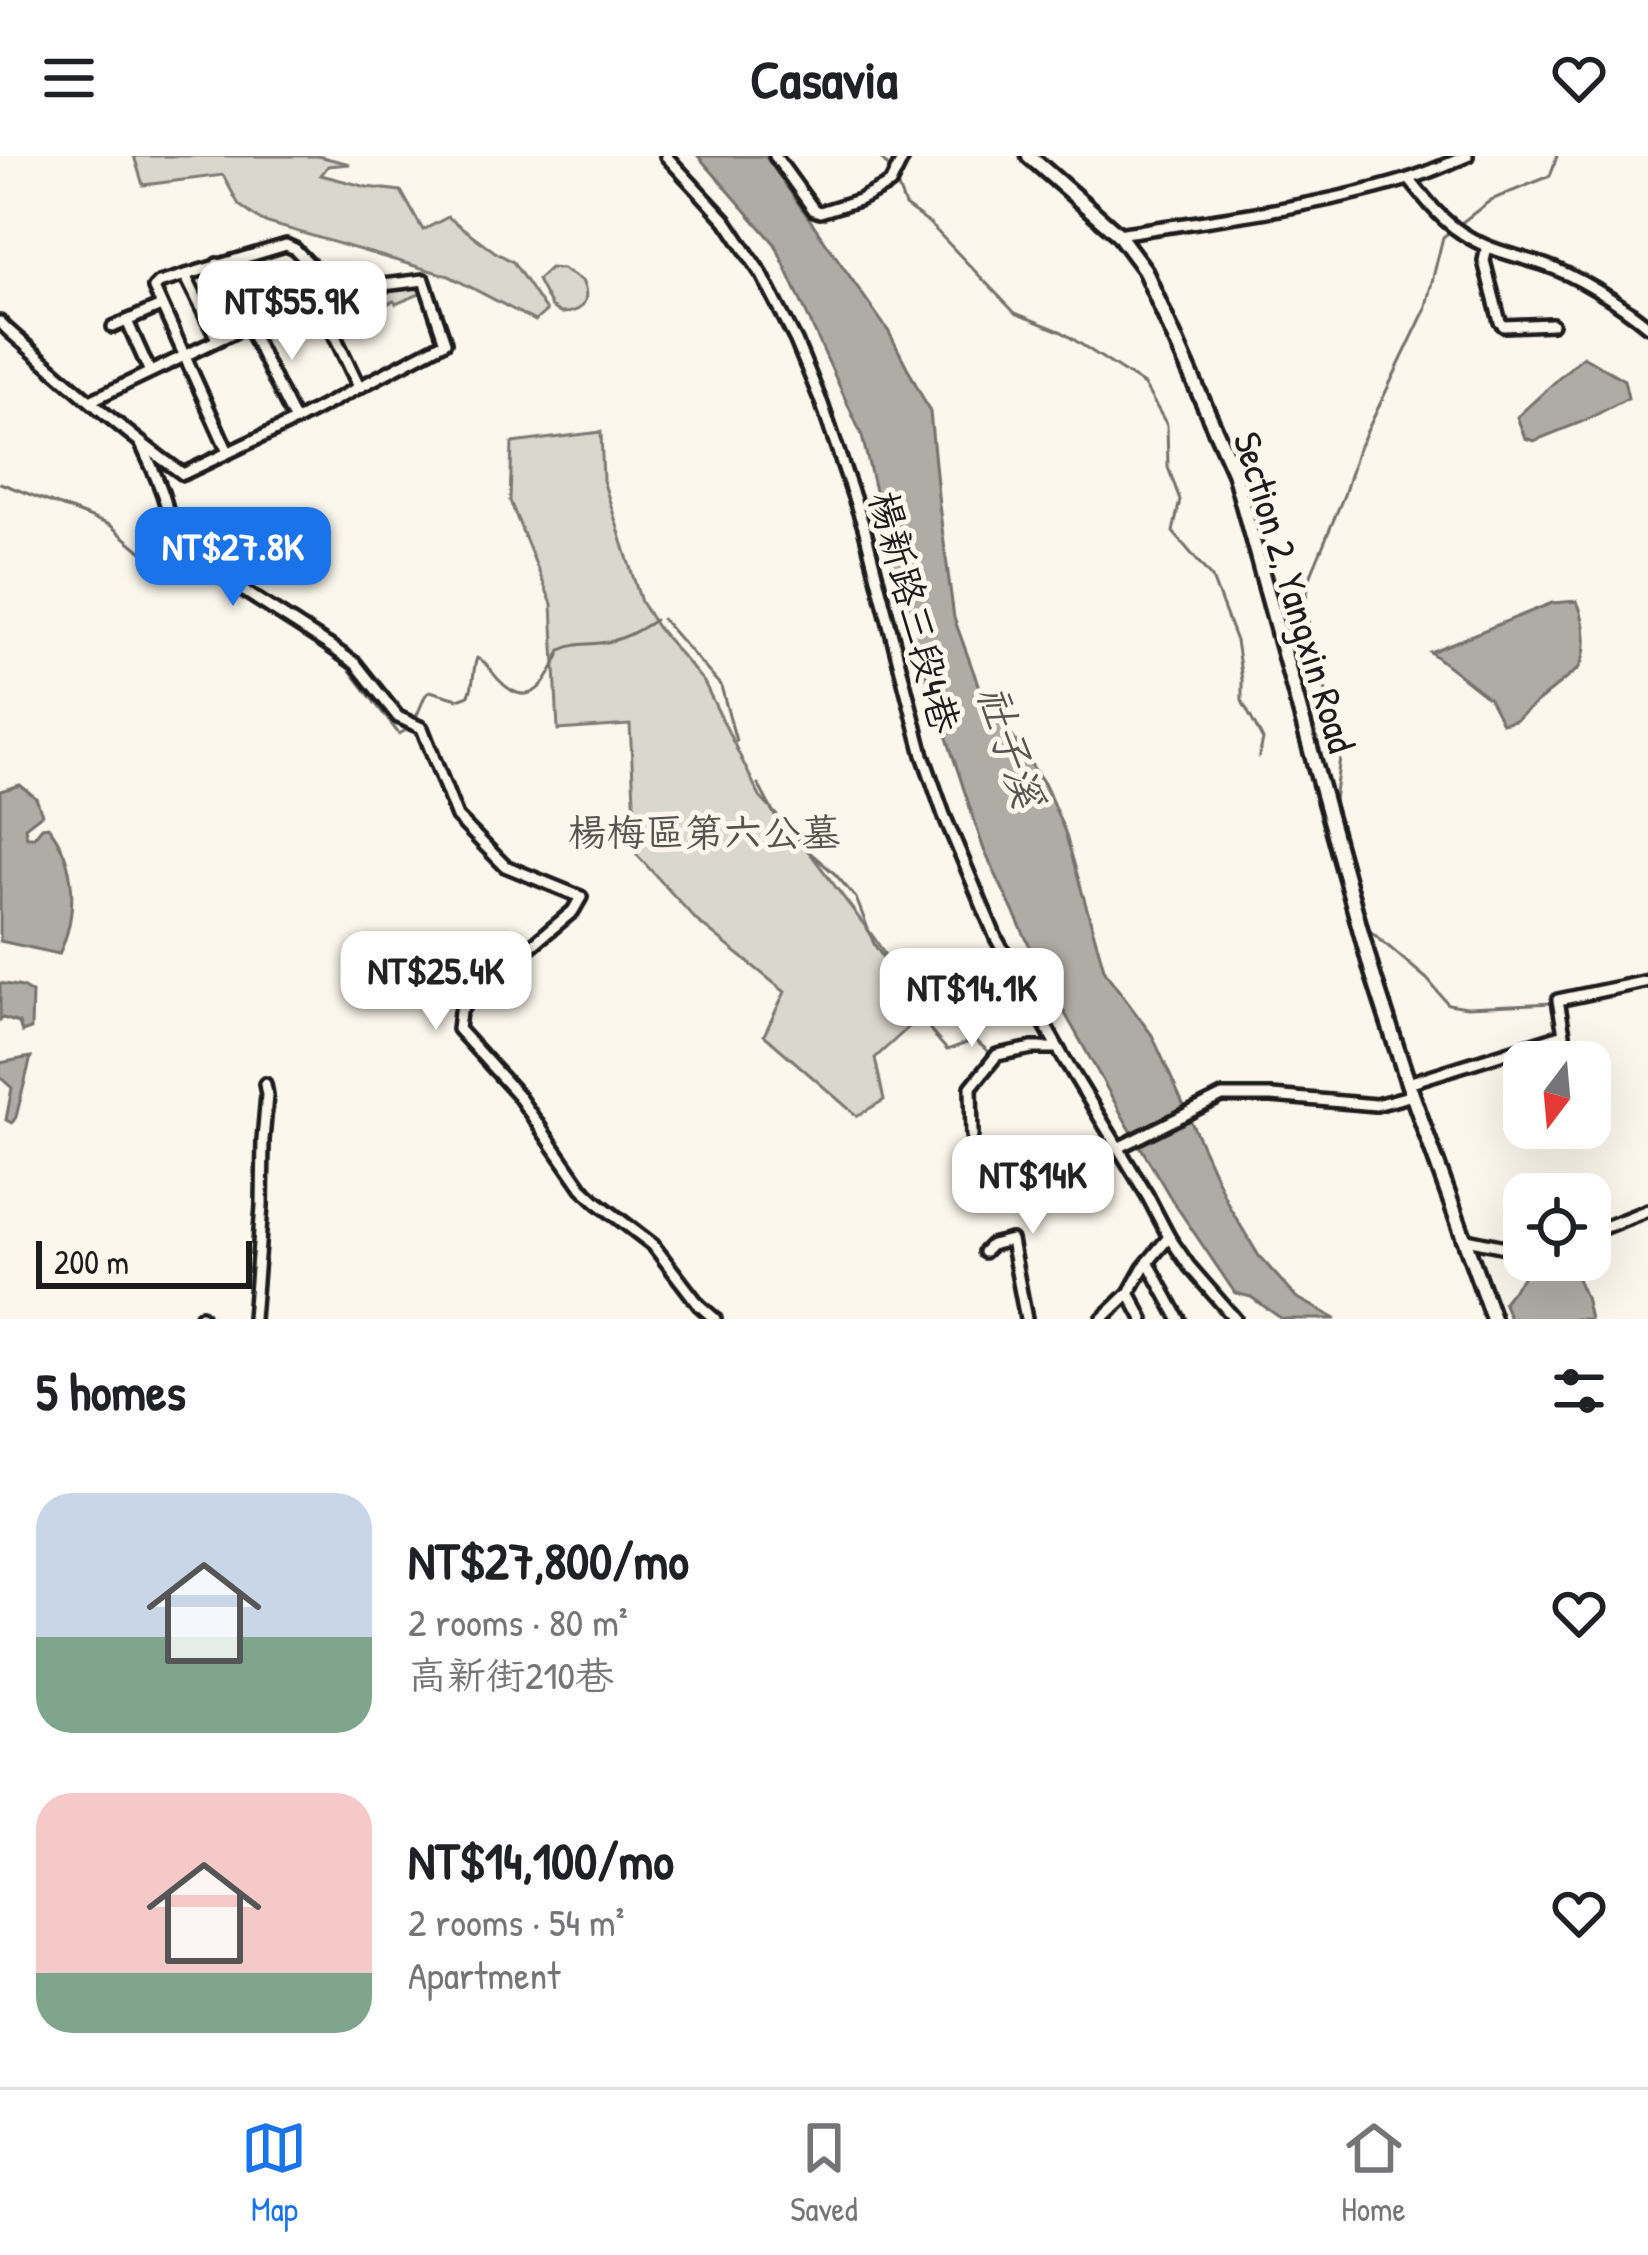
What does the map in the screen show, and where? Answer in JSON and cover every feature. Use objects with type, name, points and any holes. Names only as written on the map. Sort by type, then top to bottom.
[{"type":"main road","name":"Section 2, Yangxin Road","points":[[1029,156],[1118,234],[1144,269],[1242,496],[1352,904],[1411,1089],[1493,1319]]},
{"type":"street","name":"楊新路三段4巷","points":[[666,156],[726,220],[762,275],[796,341],[864,526],[909,704],[944,815],[996,938],[1169,1237],[1235,1319]]},
{"type":"street","points":[[775,156],[820,212],[890,184],[903,159]]},
{"type":"street","points":[[1118,234],[1300,205],[1409,179],[1467,156]]},
{"type":"street","points":[[1409,179],[1460,232],[1590,287],[1648,326]]},
{"type":"street","points":[[228,452],[154,288],[286,244],[331,286]]},
{"type":"street","points":[[1487,247],[1484,261],[1500,322],[1504,326],[1552,324]]},
{"type":"street","points":[[217,264],[295,421]]},
{"type":"street","points":[[185,275],[217,339]]},
{"type":"street","points":[[0,322],[90,401],[141,444],[183,474],[445,342],[424,280],[358,288],[331,286],[90,401]]},
{"type":"street","points":[[315,294],[359,387]]},
{"type":"street","points":[[113,327],[161,306]]},
{"type":"street","points":[[127,321],[149,370]]},
{"type":"street","points":[[141,444],[167,500],[170,540],[166,553],[208,568],[356,664],[398,717],[422,728],[458,817],[505,866],[581,897],[573,911],[470,997],[460,1012],[458,1029],[517,1094],[582,1188],[653,1245],[698,1305],[715,1319]]},
{"type":"street","points":[[1118,1148],[1222,1096],[1376,1105],[1564,1034],[1559,1004],[1648,981]]},
{"type":"street","points":[[972,1136],[971,1087],[997,1055],[1058,1048]]},
{"type":"street","points":[[253,1319],[265,1084]]},
{"type":"street","points":[[1611,1224],[1648,1210]]},
{"type":"street","points":[[1102,1319],[1130,1293],[1169,1237]]},
{"type":"street","points":[[1462,1238],[1503,1247]]},
{"type":"street","points":[[985,1252],[991,1245],[1011,1240],[1026,1319]]},
{"type":"street","points":[[1148,1262],[1179,1319]]},
{"type":"street","points":[[1130,1293],[1143,1319]]},
{"type":"green space","points":[[134,156],[318,156],[350,164],[328,166],[321,175],[401,191],[423,230],[448,217],[513,262],[546,311],[535,321],[449,276],[261,221],[239,205],[223,175],[143,185]]},
{"type":"green space","points":[[550,268],[582,281],[586,295],[579,309],[560,313],[551,307],[537,280]]},
{"type":"green space","points":[[407,287],[422,293],[362,313],[358,301],[329,313],[325,306],[325,293],[373,295]]},
{"type":"green space","name":"楊梅區第六公墓","points":[[601,432],[603,480],[641,602],[704,682],[760,797],[804,845],[875,939],[922,1015],[875,1058],[884,1100],[857,1116],[764,1035],[785,992],[697,921],[637,855],[630,725],[558,730],[552,604],[510,501],[512,443]]},
{"type":"water","points":[[698,156],[765,156],[889,332],[930,412],[954,618],[979,687],[1045,785],[1065,832],[1105,972],[1152,1035],[1230,1208],[1259,1256],[1296,1297],[1336,1319],[1282,1319],[1251,1297],[1235,1293],[1172,1200],[1044,976],[984,850],[900,596],[862,436],[775,244]]},
{"type":"water","points":[[1583,356],[1624,380],[1628,398],[1534,441],[1525,438],[1517,417]]},
{"type":"water","points":[[1577,601],[1585,636],[1582,662],[1515,720],[1502,723],[1489,698],[1430,652],[1552,603]]},
{"type":"water","points":[[20,785],[36,798],[42,814],[25,827],[27,837],[48,826],[69,872],[72,905],[59,954],[0,941],[0,791]]},
{"type":"water","points":[[0,983],[32,993],[31,1029],[22,1032],[19,1023],[0,1020]]},
{"type":"water","points":[[31,1057],[12,1123],[6,1120],[12,1088],[0,1077],[0,1063]]},
{"type":"water","points":[[1519,1281],[1578,1281],[1590,1319],[1510,1319],[1503,1302]]},
{"type":"waterway","name":"社子溪","points":[[879,156],[893,173]]},
{"type":"waterway","points":[[1554,1003],[1448,1004],[1427,979],[1370,931],[1334,800],[1341,751],[1304,605],[1357,452],[1425,310],[1443,237],[1491,200],[1550,176],[1557,156]]},
{"type":"waterway","name":"社子溪","points":[[896,182],[905,206],[930,224],[1015,313],[1062,332],[1144,385],[1167,425],[1168,467],[1180,500],[1173,532],[1212,578],[1236,641],[1242,701],[1263,740],[1259,757]]},
{"type":"waterway","points":[[0,483],[110,525],[149,558],[204,572]]},
{"type":"waterway","points":[[662,619],[721,686],[736,741]]},
{"type":"waterway","points":[[415,720],[430,691],[458,699],[469,695],[477,658],[510,689],[530,693],[545,681],[561,650],[615,640],[655,620]]},
{"type":"waterway","points":[[294,628],[349,669],[399,734],[410,728]]},
{"type":"waterway","points":[[758,784],[781,827],[793,829],[808,851],[856,898],[874,944],[947,1050],[975,1040],[990,1053],[1029,1044]]},
{"type":"waterway","points":[[1569,1002],[1648,986]]}]
